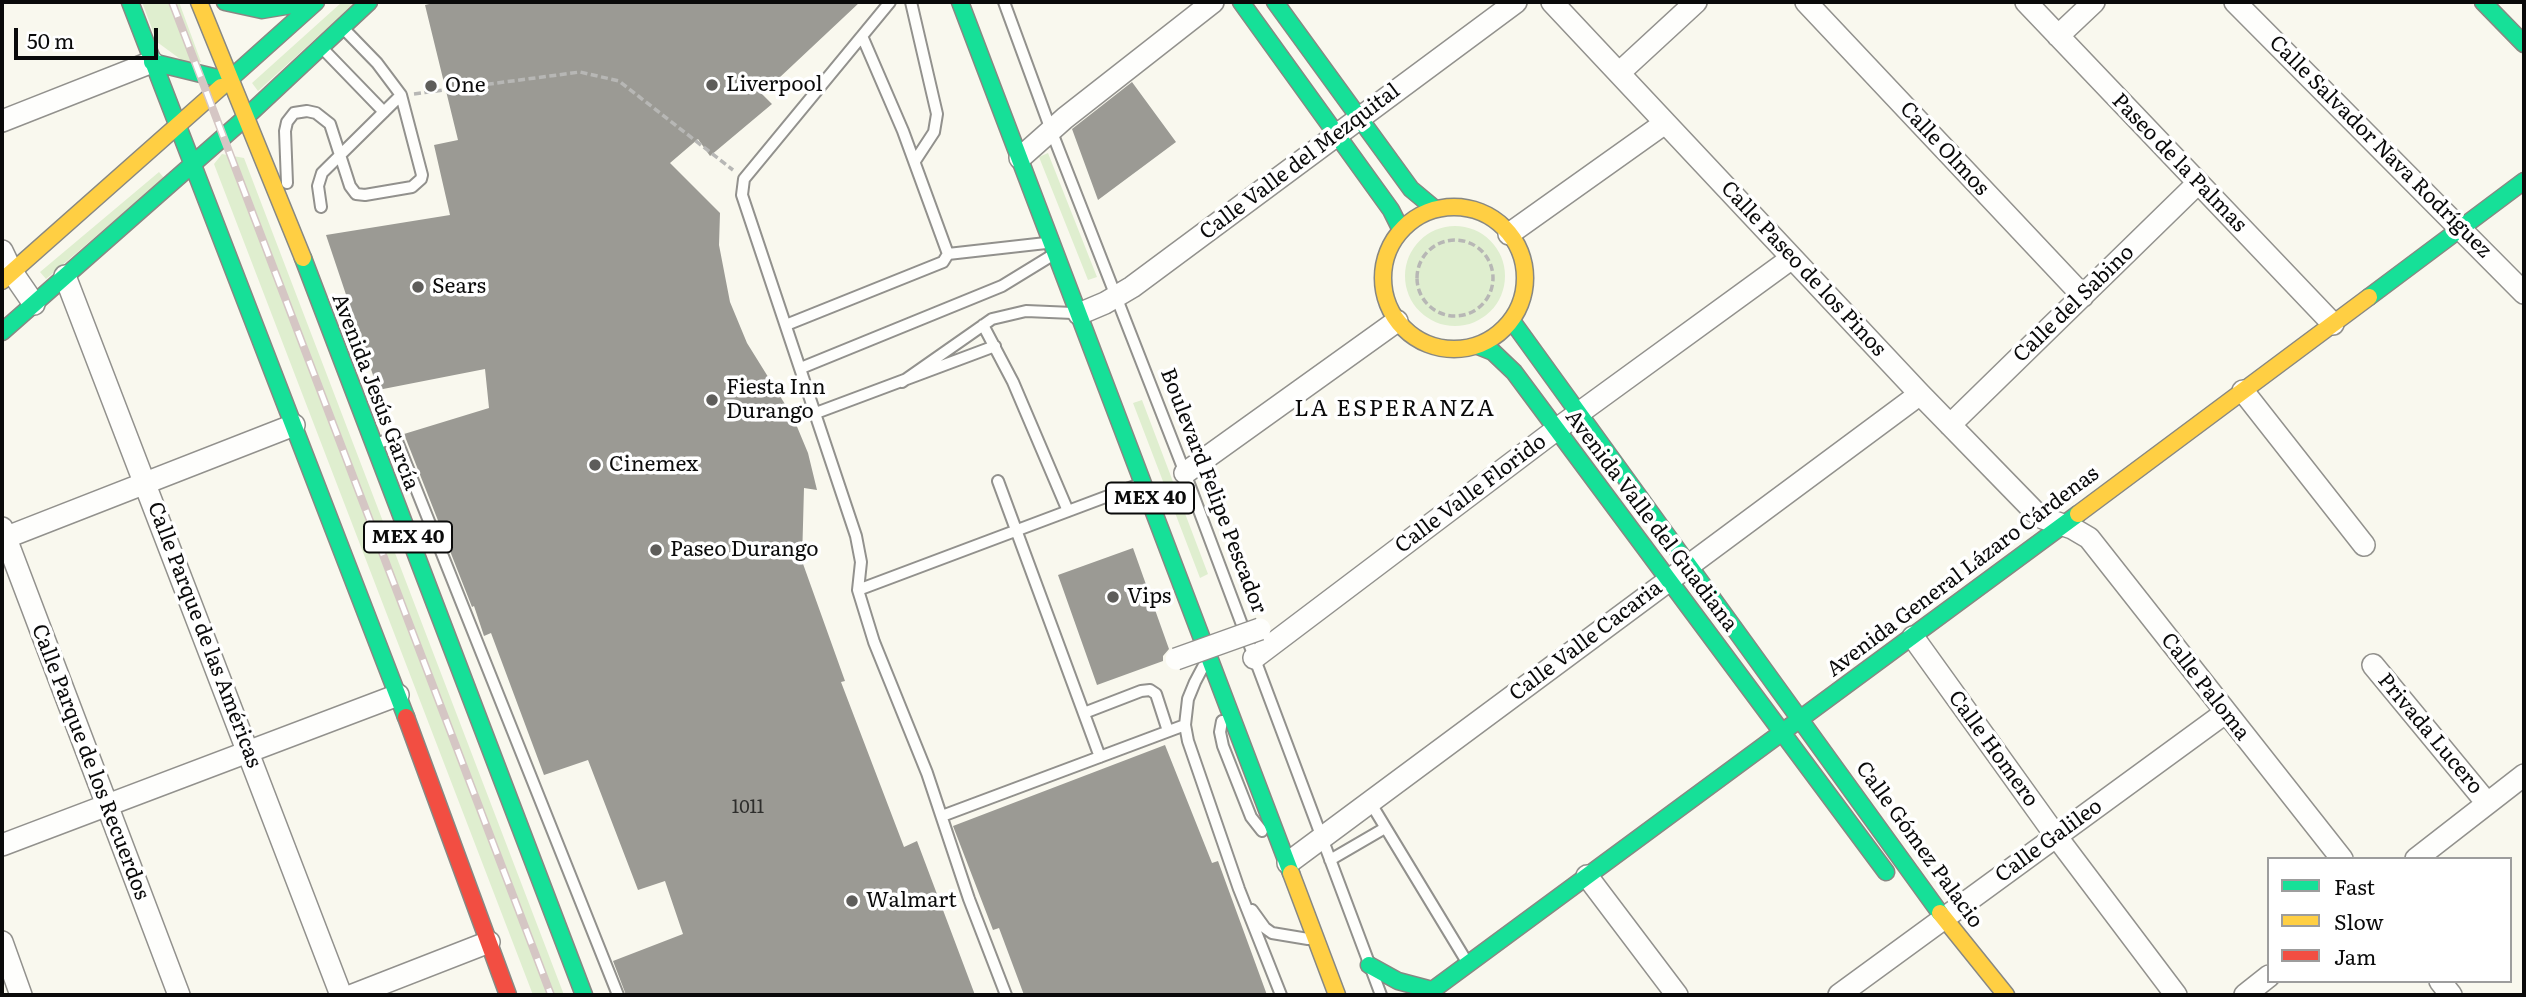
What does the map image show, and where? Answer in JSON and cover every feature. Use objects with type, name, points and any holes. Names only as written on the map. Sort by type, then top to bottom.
[{"type":"main road","points":[[130,2],[398,695],[508,995]]},
{"type":"main road","name":"Avenida Jesús García","points":[[199,2],[289,222],[373,445],[522,794],[583,995]]},
{"type":"main road","points":[[225,2],[242,8],[262,10],[310,2]]},
{"type":"main road","points":[[7,277],[316,2]]},
{"type":"main road","points":[[2,332],[194,164],[369,2]]},
{"type":"main road","name":"MEX 40","points":[[960,2],[1337,995]]},
{"type":"main road","points":[[1241,2],[1391,210],[1401,230]]},
{"type":"main road","points":[[1275,2],[1411,189],[1435,209]]},
{"type":"main road","points":[[2483,2],[2524,44]]},
{"type":"main road","points":[[152,62],[230,81]]},
{"type":"main road","name":"Avenida General Lázaro Cárdenas","points":[[1431,994],[2524,181]]},
{"type":"main road","points":[[1455,207],[1494,219],[1519,249],[1525,277],[1521,304],[1512,321],[1502,331],[1478,346],[1457,350],[1434,347],[1414,337],[1397,321],[1386,299],[1383,275],[1388,251],[1401,230],[1417,217],[1435,209],[1455,207]]},
{"type":"main road","name":"Avenida Valle del Guadiana","points":[[1512,321],[1801,718]]},
{"type":"main road","name":"Avenida Valle del Guadiana","points":[[1478,346],[1504,360],[1782,731]]},
{"type":"main road","name":"Calle Gómez Palacio","points":[[1801,718],[1933,927],[2006,995]]},
{"type":"main road","name":"Calle Gómez Palacio","points":[[1782,731],[1896,886]]},
{"type":"main road","points":[[1314,980],[1317,941]]},
{"type":"main road","points":[[1369,965],[1398,981],[1431,994]]},
{"type":"street","points":[[1020,158],[1051,130],[1213,2]]},
{"type":"street","name":"Calle Valle del Mezquital","points":[[1079,314],[1117,297],[1516,2]]},
{"type":"street","name":"Calle Paseo de los Pinos","points":[[1552,2],[1950,425],[2035,512],[2043,518],[2062,524]]},
{"type":"street","points":[[1619,73],[1696,2]]},
{"type":"street","name":"Calle Olmos","points":[[1805,2],[2083,296]]},
{"type":"street","name":"Paseo de la Palmas","points":[[2026,2],[2333,324]]},
{"type":"street","points":[[2058,36],[2094,2]]},
{"type":"street","name":"Calle Salvador Nava Rodríguez","points":[[2235,2],[2524,293]]},
{"type":"street","points":[[2,121],[152,62]]},
{"type":"street","points":[[1509,234],[1665,123]]},
{"type":"street","name":"Calle del Sabino","points":[[1950,425],[2199,183]]},
{"type":"street","points":[[2,251],[7,277],[34,304]]},
{"type":"street","name":"Calle Valle Florido","points":[[1254,658],[1557,429],[1792,258]]},
{"type":"street","name":"Calle Parque de las Américas","points":[[65,276],[341,995]]},
{"type":"street","points":[[1185,473],[1397,321]]},
{"type":"street","points":[[2243,391],[2364,545]]},
{"type":"street","name":"Calle Valle Cacaria","points":[[1288,863],[1920,394]]},
{"type":"street","points":[[3,535],[294,425]]},
{"type":"street","name":"Calle Paloma","points":[[2062,524],[2089,538],[2340,857]]},
{"type":"street","name":"Calle Parque de los Recuerdos","points":[[3,535],[179,995]]},
{"type":"street","points":[[1176,659],[1260,629]]},
{"type":"street","name":"Calle Homero","points":[[1913,637],[2056,836],[2176,995]]},
{"type":"street","name":"Privada Lucero","points":[[2373,665],[2487,803]]},
{"type":"street","points":[[2,845],[398,695]]},
{"type":"street","name":"Calle Galileo","points":[[1839,995],[2225,713]]},
{"type":"street","points":[[2419,857],[2524,775]]},
{"type":"street","points":[[1587,876],[1677,995]]},
{"type":"street","points":[[2,942],[21,995]]},
{"type":"street","points":[[353,995],[489,942]]},
{"type":"street","points":[[2245,995],[2267,978]]},
{"type":"lane","points":[[890,2],[744,179],[743,201],[816,413],[860,553],[858,590],[874,642],[942,816],[969,899],[1006,995]]},
{"type":"lane","points":[[911,2],[937,114],[934,132],[915,161]]},
{"type":"lane","name":"Boulevard Felipe Pescador","points":[[1004,2],[1381,995]]},
{"type":"lane","points":[[289,222],[285,131],[294,113],[307,111],[324,117],[330,124],[350,186],[356,194],[365,195],[412,187],[422,175],[401,95],[377,63],[342,27]]},
{"type":"lane","points":[[862,36],[915,161],[945,258]]},
{"type":"lane","points":[[321,47],[384,112]]},
{"type":"lane","points":[[321,207],[319,179],[340,153],[401,95]]},
{"type":"lane","points":[[786,325],[945,258],[1055,248]]},
{"type":"lane","points":[[801,368],[1002,286],[1055,248]]},
{"type":"lane","points":[[902,382],[992,319],[1026,311],[1079,314]]},
{"type":"lane","points":[[983,325],[1013,382],[1068,511]]},
{"type":"lane","points":[[816,413],[995,346]]},
{"type":"lane","points":[[373,445],[392,438],[397,441],[522,794],[618,995]]},
{"type":"lane","points":[[999,481],[1100,757]]},
{"type":"lane","points":[[858,590],[1144,483]]},
{"type":"lane","points":[[1209,657],[1191,691],[1185,724],[1196,766],[1239,890],[1281,995]]},
{"type":"lane","points":[[1084,713],[1150,690],[1156,694],[1168,731]]},
{"type":"lane","points":[[942,816],[1185,724]]},
{"type":"lane","points":[[1370,802],[1469,964]]},
{"type":"lane","points":[[1330,860],[1385,828]]},
{"type":"lane","points":[[1239,890],[1259,921],[1272,933],[1317,941]]},
{"type":"path","points":[[401,95],[580,72],[619,81],[744,179]]},
{"type":"path","points":[[1442,242],[1468,242],[1479,248],[1488,258],[1493,283],[1481,306],[1470,313],[1446,315],[1426,303],[1420,292],[1418,268],[1431,248],[1442,242]]},
{"type":"green space","points":[[142,2],[179,2],[201,62],[187,64],[157,42]]},
{"type":"green space","points":[[342,2],[356,2],[258,91],[252,83]]},
{"type":"green space","points":[[1048,153],[1097,277],[1088,280],[1039,157]]},
{"type":"green space","points":[[222,154],[244,158],[564,995],[533,995],[214,164]]},
{"type":"green space","points":[[159,172],[164,178],[46,279],[40,272]]},
{"type":"green space","points":[[1455,226],[1474,230],[1490,241],[1501,257],[1505,276],[1501,295],[1490,311],[1474,322],[1455,326],[1436,322],[1420,311],[1409,295],[1405,276],[1409,257],[1420,241],[1436,230]]},
{"type":"green space","points":[[1142,400],[1208,574],[1200,578],[1133,403]]},
{"type":"building","points":[[438,2],[860,2],[762,94],[772,104],[710,156],[698,139],[670,163],[720,213],[719,245],[730,302],[747,343],[793,417],[808,453],[817,490],[804,488],[802,561],[845,681],[841,682],[904,847],[917,841],[975,995],[626,995],[613,961],[683,934],[665,881],[638,890],[588,760],[544,775],[491,633],[484,636],[404,434],[489,408],[485,369],[378,390],[326,235],[450,215],[434,145],[458,140],[425,5]]},
{"type":"building","points":[[1132,82],[1176,142],[1098,200],[1072,129]]},
{"type":"building","points":[[1133,548],[1169,649],[1163,656],[1163,661],[1097,685],[1058,575]]},
{"type":"building","points":[[1165,745],[1212,863],[1218,861],[1267,995],[1024,995],[999,928],[993,930],[953,826]]},
{"type":"railway","points":[[172,2],[551,995]]},
{"type":"traffic: fast","points":[[130,2],[406,717]]},
{"type":"traffic: fast","points":[[225,2],[262,10],[310,2]]},
{"type":"traffic: fast","points":[[221,87],[316,2]]},
{"type":"traffic: fast","points":[[2,332],[245,118],[369,2]]},
{"type":"traffic: fast","points":[[960,2],[1291,873]]},
{"type":"traffic: fast","points":[[1241,2],[1391,210],[1401,230]]},
{"type":"traffic: fast","points":[[1275,2],[1411,189],[1435,209]]},
{"type":"traffic: fast","points":[[2483,2],[2524,44]]},
{"type":"traffic: fast","points":[[152,62],[230,81]]},
{"type":"traffic: fast","points":[[2369,297],[2524,181]]},
{"type":"traffic: fast","points":[[303,258],[584,995]]},
{"type":"traffic: fast","points":[[1512,321],[1940,913]]},
{"type":"traffic: fast","points":[[1478,346],[1493,352],[1514,372],[1886,872]]},
{"type":"traffic: fast","points":[[1426,995],[2078,514]]},
{"type":"traffic: fast","points":[[1369,965],[1398,981],[1432,990]]},
{"type":"traffic: slow","points":[[199,2],[303,258]]},
{"type":"traffic: slow","points":[[2,281],[221,87]]},
{"type":"traffic: slow","points":[[1454,207],[1481,213],[1504,228],[1519,251],[1525,278],[1519,305],[1504,328],[1481,343],[1454,349],[1427,343],[1404,328],[1389,305],[1383,278],[1389,251],[1404,228],[1427,213],[1454,207]]},
{"type":"traffic: slow","points":[[2078,514],[2369,297]]},
{"type":"traffic: slow","points":[[1291,873],[1337,995]]},
{"type":"traffic: slow","points":[[1940,913],[2006,995]]},
{"type":"traffic: jam","points":[[406,717],[508,995]]},
{"type":"place","name":"Liverpool","points":[[712,85]]},
{"type":"place","name":"One","points":[[431,86]]},
{"type":"place","name":"Sears","points":[[418,287]]},
{"type":"place","name":"Fiesta Inn Durango","points":[[712,400]]},
{"type":"place","name":"Cinemex","points":[[595,465]]},
{"type":"place","name":"Paseo Durango","points":[[656,550]]},
{"type":"place","name":"Vips","points":[[1113,597]]},
{"type":"place","name":"Walmart","points":[[852,901]]},
{"type":"district","name":"LA ESPERANZA","points":[[1395,409]]}]
